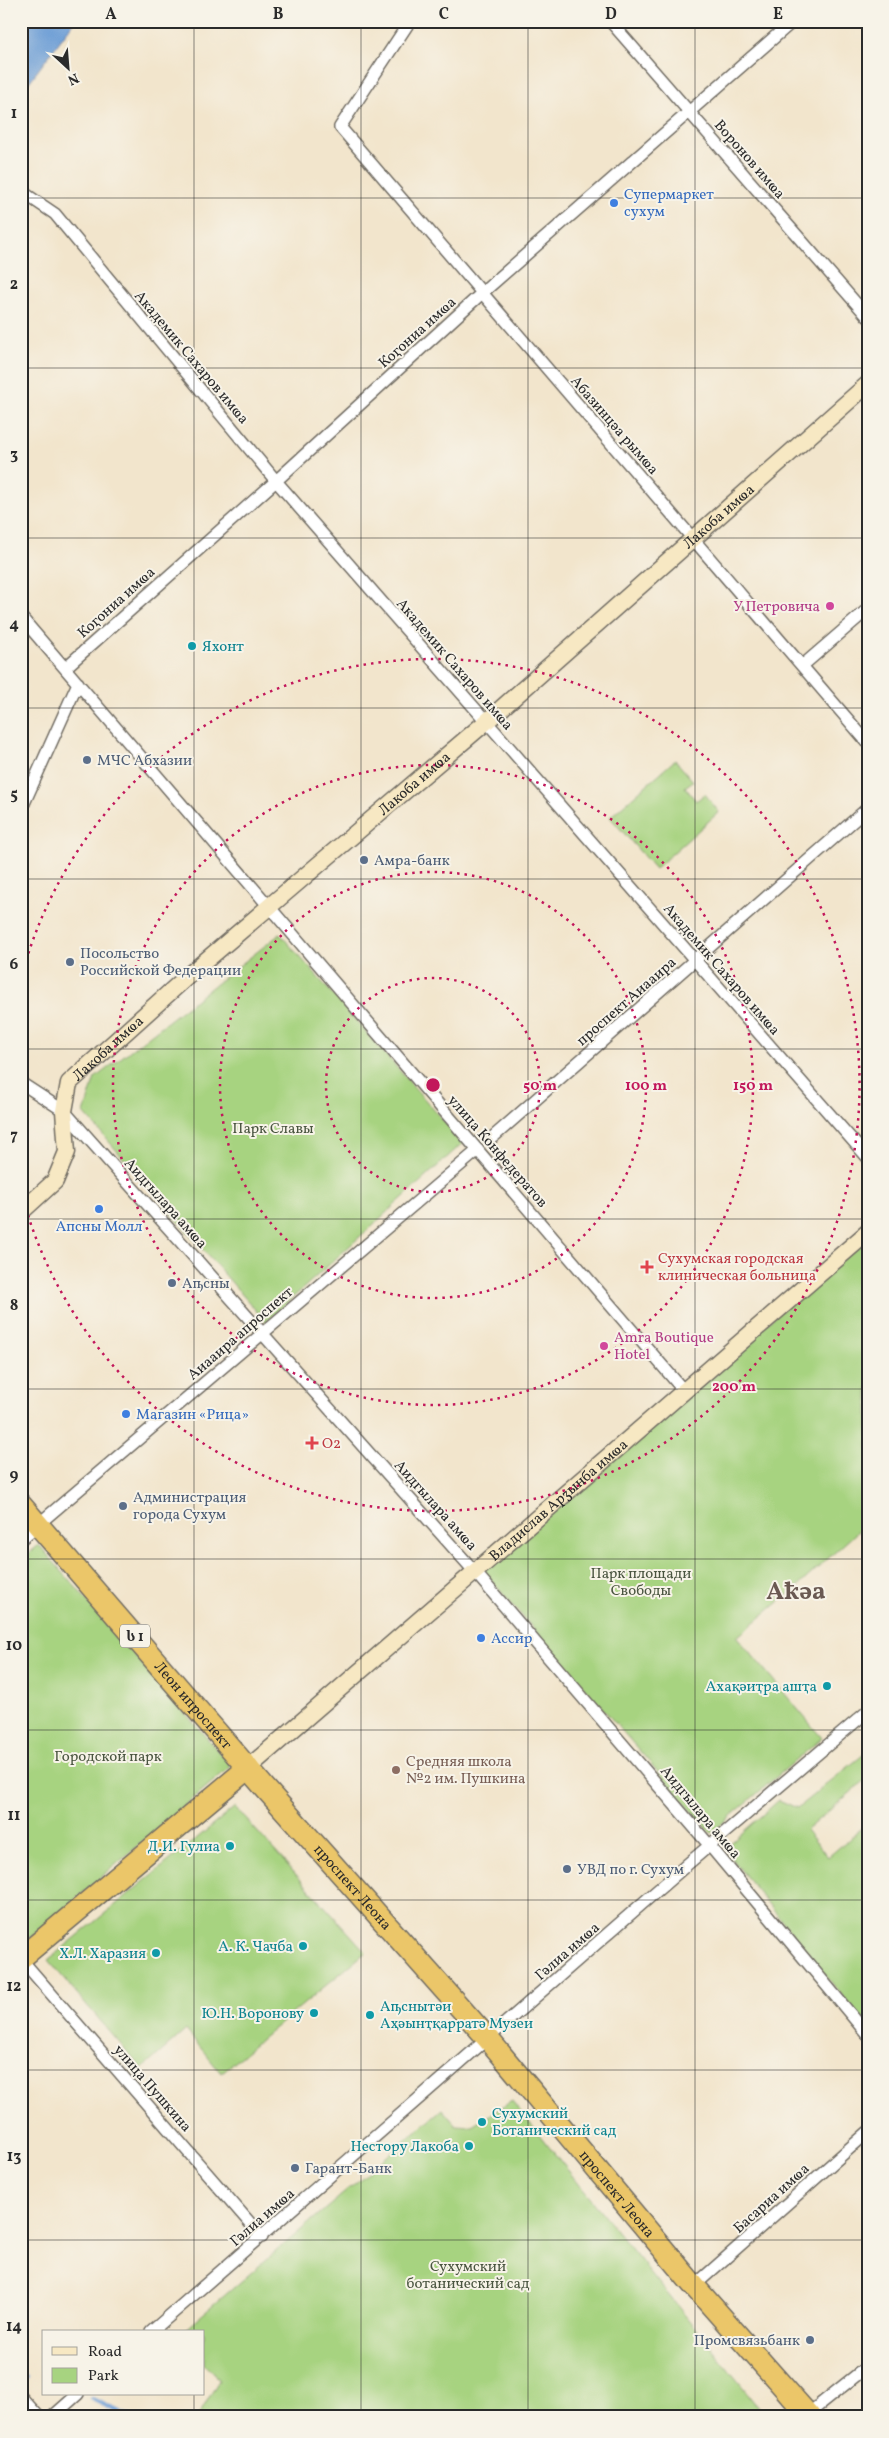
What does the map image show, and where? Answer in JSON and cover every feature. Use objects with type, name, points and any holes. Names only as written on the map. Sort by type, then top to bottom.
[{"type":"highway","name":"Леон ипроспект","points":[[21,1505],[248,1768]]},
{"type":"highway","points":[[21,1959],[248,1768]]},
{"type":"highway","name":"проспект Леона","points":[[248,1768],[489,2040],[694,2286],[809,2416]]},
{"type":"main road","name":"Лакоба имҩа","points":[[21,1212],[54,1181],[67,1152],[64,1111],[69,1082],[190,974],[270,908],[486,722],[868,384]]},
{"type":"main road","name":"Владислав Арӡынба имҩа","points":[[248,1768],[868,1232]]},
{"type":"street","name":"Абазинцәа рымҩа","points":[[410,21],[340,127],[868,743]]},
{"type":"street","name":"Воронов имҩа","points":[[610,21],[868,317]]},
{"type":"street","name":"Коӷониа имҩа","points":[[65,668],[276,481],[482,293],[793,21]]},
{"type":"street","name":"Академик Сахаров имҩа","points":[[21,191],[54,214],[276,481],[868,1158]]},
{"type":"street","points":[[802,666],[868,609]]},
{"type":"street","name":"улица Конфедератов","points":[[21,617],[684,1391]]},
{"type":"street","points":[[21,810],[78,683]]},
{"type":"street","name":"проспект Аиааира","points":[[493,1137],[868,808]]},
{"type":"street","name":"Аидгылара амҩа","points":[[21,1083],[64,1111],[475,1572],[710,1846],[868,2035]]},
{"type":"street","name":"Аиааира апроспект","points":[[21,1539],[478,1150]]},
{"type":"street","name":"Гәлиа имҩа","points":[[153,2330],[868,1711]]},
{"type":"street","name":"улица Пушкина","points":[[21,1959],[262,2237]]},
{"type":"street","name":"Басариа имҩа","points":[[694,2286],[868,2132]]},
{"type":"street","points":[[809,2416],[868,2366]]},
{"type":"street","points":[[52,2417],[76,2396]]},
{"type":"street","points":[[21,2397],[39,2417]]},
{"type":"green space","points":[[675,760],[693,781],[685,787],[696,801],[705,794],[719,812],[655,869],[610,817]]},
{"type":"green space","name":"Парк Славы","points":[[280,934],[463,1143],[266,1322],[84,1113],[95,1078]]},
{"type":"green space","name":"Парк площади Свободы","points":[[868,1235],[868,1522],[796,1588],[737,1637],[822,1738],[711,1833],[483,1571]]},
{"type":"green space","name":"Городской парк","points":[[39,1545],[231,1766],[22,1945],[21,1560]]},
{"type":"green space","points":[[868,1751],[868,1778],[806,1830],[828,1857],[868,1823],[868,2028],[724,1849],[779,1800],[797,1808]]},
{"type":"green space","points":[[235,1807],[366,1952],[221,2073],[186,2030],[142,2069],[48,1960]]},
{"type":"green space","name":"Сухумский ботанический сад","points":[[512,2101],[767,2417],[198,2417],[219,2380],[205,2365],[205,2330],[184,2330],[442,2109],[456,2125],[472,2126]]},
{"type":"water","points":[[21,21],[75,21],[21,93]]},
{"type":"waterway","points":[[21,2373],[26,2378]]},
{"type":"waterway","points":[[92,2399],[130,2417]]},
{"type":"place","name":"Супермаркет сухум","points":[[614,203]]},
{"type":"place","name":"У Петровича","points":[[830,606]]},
{"type":"place","name":"Яхонт","points":[[192,646]]},
{"type":"place","name":"МЧС Абхазии","points":[[87,760]]},
{"type":"place","name":"Амра-банк","points":[[364,860]]},
{"type":"place","name":"Посольство Российской Федерации","points":[[70,962]]},
{"type":"place","name":"Апсны Молл","points":[[99,1209]]},
{"type":"place","name":"Сухумская городская клиническая больница","points":[[647,1267]]},
{"type":"place","name":"Аҧсны","points":[[172,1283]]},
{"type":"place","name":"Amra Boutique Hotel","points":[[604,1346]]},
{"type":"place","name":"Магазин «Рица»","points":[[126,1414]]},
{"type":"place","name":"О2","points":[[312,1443]]},
{"type":"place","name":"Администрация города Сухум","points":[[123,1506]]},
{"type":"place","name":"Ассир","points":[[481,1638]]},
{"type":"place","name":"Ахақәиҭра ашҭа","points":[[827,1686]]},
{"type":"place","name":"Средняя школа №2 им. Пушкина","points":[[396,1770]]},
{"type":"place","name":"Д.И. Гулиа","points":[[230,1846]]},
{"type":"place","name":"УВД по г. Сухум","points":[[567,1869]]},
{"type":"place","name":"А. К. Чачба","points":[[303,1946]]},
{"type":"place","name":"Х.Л. Харазия","points":[[156,1953]]},
{"type":"place","name":"Ю.Н. Воронову","points":[[314,2013]]},
{"type":"place","name":"Аҧснытәи Аҳәынҭқарратә Музеи","points":[[370,2015]]},
{"type":"place","name":"Сухумский Ботанический сад","points":[[482,2122]]},
{"type":"place","name":"Нестору Лакоба","points":[[469,2146]]},
{"type":"place","name":"Гарант-Банк","points":[[295,2168]]},
{"type":"place","name":"Промсвязьбанк","points":[[810,2340]]},
{"type":"district","name":"Аҟəа","points":[[796,1590]]}]
